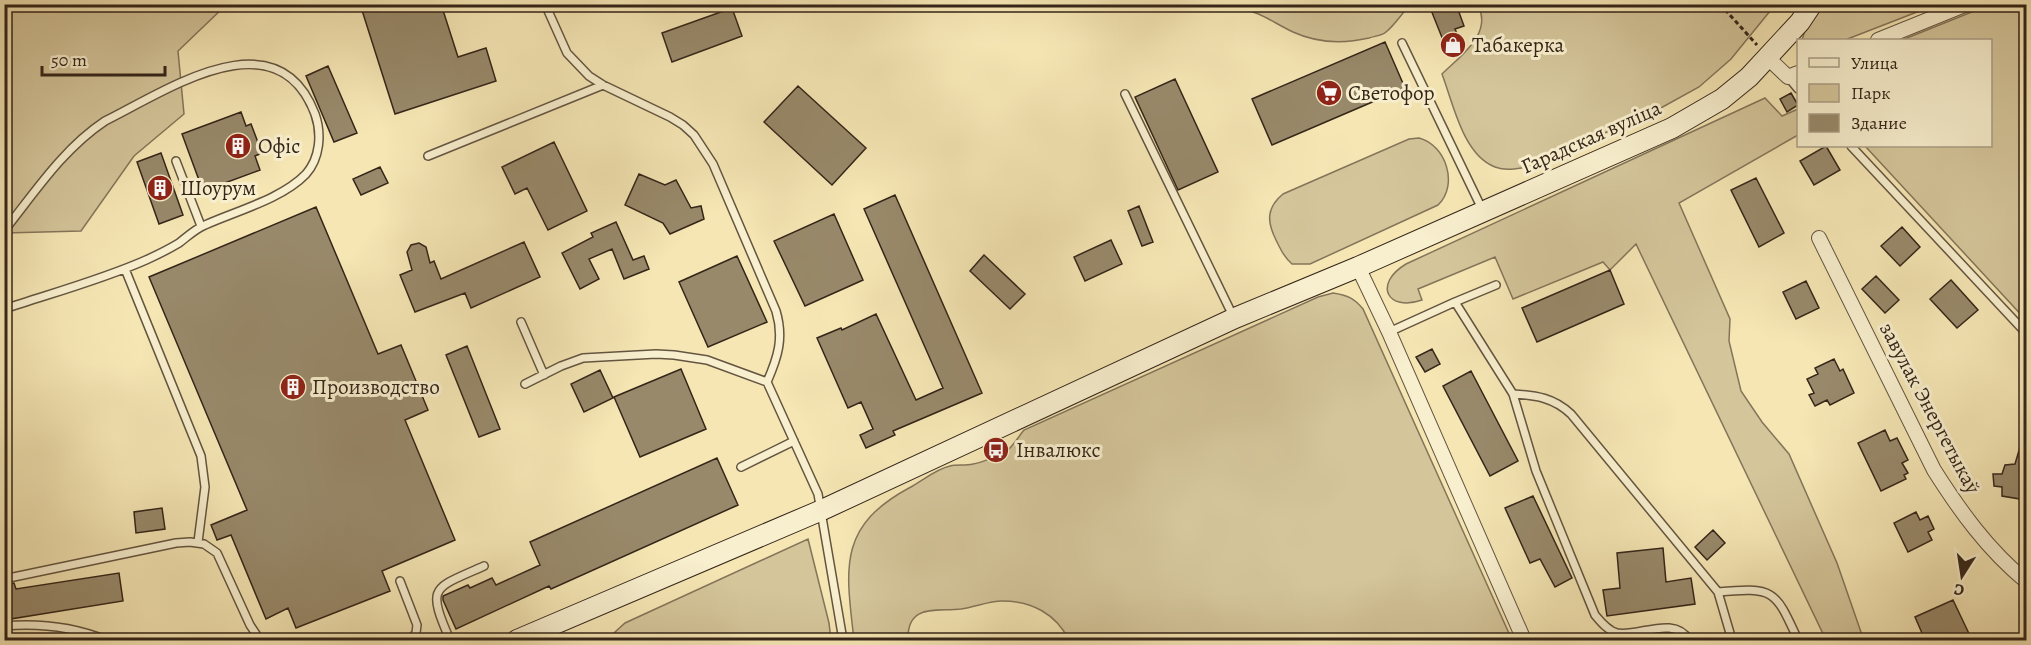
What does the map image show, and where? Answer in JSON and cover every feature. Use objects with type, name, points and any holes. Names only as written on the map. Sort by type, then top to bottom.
[{"type":"main road","name":"Гарадская вуліца","points":[[517,640],[822,510],[1235,318],[1358,267],[1672,128],[1722,99],[1749,77],[1768,58],[1812,4]]},
{"type":"street","points":[[1880,39],[1967,4]]},
{"type":"street","points":[[1768,58],[1793,75]]},
{"type":"street","name":"завулак Энергетыкаў","points":[[1819,238],[1934,470],[1956,505],[1980,535],[2003,561],[2026,580]]},
{"type":"street","points":[[1358,267],[1389,332],[1524,640]]},
{"type":"lane","points":[[545,4],[567,52],[589,76],[683,125],[705,150],[778,318],[781,336],[779,350],[767,382],[813,479],[822,510],[843,640]]},
{"type":"lane","points":[[1402,43],[1483,211]]},
{"type":"lane","points":[[4,231],[78,141],[105,121],[203,72],[220,67],[253,63],[284,73],[305,93],[318,124],[319,146],[313,165],[282,192],[201,226],[177,244],[125,269],[4,309]]},
{"type":"lane","points":[[428,156],[603,85]]},
{"type":"lane","points":[[1125,94],[1235,318]]},
{"type":"lane","points":[[1852,147],[2026,333]]},
{"type":"lane","points":[[176,162],[201,226]]},
{"type":"lane","points":[[125,269],[201,456],[205,487],[198,543]]},
{"type":"lane","points":[[1389,332],[1496,285]]},
{"type":"lane","points":[[1455,302],[1513,394],[1539,480],[1599,620],[1617,637],[1673,628],[1686,635],[1689,640]]},
{"type":"lane","points":[[521,322],[544,375]]},
{"type":"lane","points":[[525,384],[583,358],[674,355],[707,360],[767,382]]},
{"type":"lane","points":[[1513,394],[1543,397],[1562,406],[1571,414],[1718,592],[1732,640]]},
{"type":"lane","points":[[741,467],[794,441]]},
{"type":"lane","points":[[4,579],[176,543],[198,543],[209,546],[217,553],[250,625],[260,640]]},
{"type":"lane","points":[[450,640],[436,607],[436,595],[444,585],[484,566]]},
{"type":"lane","points":[[400,581],[415,618],[416,633],[410,640]]},
{"type":"lane","points":[[1718,592],[1756,589],[1772,596],[1784,611],[1798,640]]},
{"type":"lane","points":[[4,626],[58,627],[76,630],[106,640]]},
{"type":"path","points":[[1720,4],[1768,58]]},
{"type":"green space","points":[[4,5],[226,5],[178,51],[184,114],[134,156],[81,231],[5,233]]},
{"type":"green space","points":[[1172,5],[1410,5],[1384,33],[1359,40],[1340,42],[1302,36],[1260,15],[1238,8],[1187,11]]},
{"type":"green space","points":[[1478,5],[1775,5],[1731,59],[1699,87],[1659,109],[1528,167],[1507,169],[1495,167],[1484,161],[1467,140],[1442,74],[1465,52],[1478,35],[1481,16]]},
{"type":"green space","points":[[1821,5],[1935,5],[1848,39],[1802,39],[1806,27]]},
{"type":"green space","points":[[1989,5],[2026,5],[2026,320],[1866,147],[1992,147],[1992,39],[1904,39]]},
{"type":"green space","points":[[1765,98],[1782,116],[1797,109],[1797,136],[1679,203],[1730,319],[1729,341],[1741,391],[1762,422],[1789,454],[1837,563],[1862,635],[1875,640],[1826,640],[1636,244],[1610,270],[1603,262],[1513,299],[1495,257],[1418,289],[1422,300],[1410,303],[1400,302],[1388,294],[1387,287],[1396,272],[1406,264]]},
{"type":"green space","points":[[1419,138],[1436,149],[1446,167],[1448,187],[1438,205],[1310,264],[1292,264],[1289,261],[1281,250],[1271,227],[1271,210],[1277,199],[1283,194],[1409,139]]},
{"type":"green space","points":[[1333,293],[1350,298],[1363,309],[1512,640],[1069,640],[1057,623],[1042,611],[1023,603],[1002,601],[961,609],[925,612],[912,620],[908,640],[854,640],[849,592],[852,552],[858,535],[869,518],[886,503],[940,470],[953,465],[976,463],[1004,453],[1024,430],[1318,297]]},
{"type":"green space","points":[[808,539],[829,623],[831,640],[610,640],[625,623]]},
{"type":"building","points":[[360,4],[441,4],[458,57],[486,48],[496,81],[395,114]]},
{"type":"building","points":[[1446,4],[1456,4],[1464,26],[1455,29],[1463,49],[1449,55],[1431,10]]},
{"type":"building","points":[[732,8],[742,36],[672,62],[662,33]]},
{"type":"building","name":"Светофор","points":[[1385,42],[1405,88],[1272,145],[1252,99]]},
{"type":"building","points":[[328,66],[357,133],[334,142],[306,76]]},
{"type":"building","points":[[1175,79],[1218,172],[1178,190],[1135,97]]},
{"type":"building","points":[[798,86],[866,148],[832,185],[764,122]]},
{"type":"building","points":[[1791,93],[1797,106],[1787,112],[1780,99]]},
{"type":"building","points":[[241,112],[246,126],[251,124],[262,153],[255,156],[260,170],[203,191],[182,134]]},
{"type":"building","points":[[554,142],[587,211],[548,230],[527,188],[515,194],[502,167]]},
{"type":"building","points":[[1827,147],[1840,170],[1814,185],[1800,161]]},
{"type":"building","name":"Шоурум","points":[[161,153],[183,215],[159,224],[137,162]]},
{"type":"building","points":[[380,167],[388,183],[361,195],[353,179]]},
{"type":"building","points":[[639,174],[665,185],[676,180],[691,208],[701,206],[704,219],[670,234],[663,223],[625,205]]},
{"type":"building","points":[[1756,178],[1784,233],[1759,247],[1731,190]]},
{"type":"building","points":[[895,195],[982,393],[893,431],[895,435],[866,448],[860,435],[873,429],[861,402],[848,408],[817,338],[841,328],[842,330],[876,314],[916,400],[943,388],[864,209]]},
{"type":"building","points":[[1139,206],[1153,242],[1142,246],[1128,211]]},
{"type":"building","name":"Производство","points":[[316,207],[378,354],[401,345],[428,410],[405,420],[455,540],[382,571],[390,591],[296,628],[288,608],[266,619],[231,535],[217,540],[211,525],[247,510],[149,277]]},
{"type":"building","points":[[834,214],[863,280],[805,306],[774,241]]},
{"type":"building","points":[[616,222],[633,260],[644,256],[649,269],[624,279],[612,249],[589,259],[599,279],[580,289],[562,253],[593,237],[591,233]]},
{"type":"building","points":[[1902,227],[1920,247],[1900,266],[1881,246]]},
{"type":"building","points":[[1111,240],[1122,264],[1085,281],[1074,257]]},
{"type":"building","points":[[524,242],[540,277],[471,308],[465,293],[415,312],[400,275],[412,270],[407,252],[411,245],[419,243],[426,247],[430,263],[434,261],[441,279]]},
{"type":"building","points":[[984,255],[1025,294],[1010,309],[970,271]]},
{"type":"building","points":[[737,256],[767,322],[708,347],[679,282]]},
{"type":"building","points":[[1610,270],[1624,304],[1537,342],[1522,308]]},
{"type":"building","points":[[1876,276],[1899,300],[1885,313],[1862,289]]},
{"type":"building","points":[[1951,280],[1978,310],[1957,328],[1930,299]]},
{"type":"building","points":[[1806,281],[1819,308],[1796,319],[1783,292]]},
{"type":"building","points":[[467,346],[500,429],[479,437],[446,355]]},
{"type":"building","points":[[1432,349],[1440,364],[1425,372],[1416,357]]},
{"type":"building","points":[[1834,359],[1840,371],[1843,369],[1854,393],[1830,405],[1827,400],[1815,406],[1809,395],[1814,393],[1807,379],[1818,374],[1815,368]]},
{"type":"building","points":[[681,369],[706,429],[640,457],[614,397]]},
{"type":"building","points":[[600,370],[613,398],[584,412],[571,384]]},
{"type":"building","points":[[1471,371],[1518,461],[1490,476],[1443,386]]},
{"type":"building","points":[[1885,430],[1890,441],[1897,438],[1908,460],[1902,463],[1908,473],[1904,475],[1906,479],[1881,491],[1858,443]]},
{"type":"building","points":[[2023,437],[2026,438],[2026,500],[2002,496],[2002,487],[1994,486],[1993,474],[2002,474],[2005,465],[2015,464]]},
{"type":"building","points":[[717,458],[738,505],[551,589],[549,586],[456,629],[443,596],[468,585],[470,588],[492,578],[496,585],[540,565],[530,542]]},
{"type":"building","points":[[1533,496],[1572,578],[1555,587],[1540,559],[1530,563],[1505,508]]},
{"type":"building","points":[[162,508],[165,529],[136,533],[134,512]]},
{"type":"building","points":[[1916,512],[1920,520],[1928,516],[1934,529],[1928,532],[1932,540],[1908,552],[1894,523]]},
{"type":"building","points":[[1713,530],[1725,543],[1707,560],[1695,547]]},
{"type":"building","points":[[1663,548],[1666,582],[1691,578],[1695,604],[1607,616],[1603,590],[1620,588],[1617,553]]},
{"type":"building","points":[[119,573],[123,601],[4,620],[4,585],[14,583],[16,589]]},
{"type":"building","points":[[1953,600],[1972,640],[1925,640],[1915,617]]},
{"type":"place","name":"Табакерка","points":[[1453,45]]},
{"type":"place","name":"Светофор","points":[[1329,93]]},
{"type":"place","name":"Офіс","points":[[238,146]]},
{"type":"place","name":"Шоурум","points":[[160,188]]},
{"type":"place","name":"Производство","points":[[293,387]]},
{"type":"place","name":"Інвалюкс","points":[[996,450]]}]
